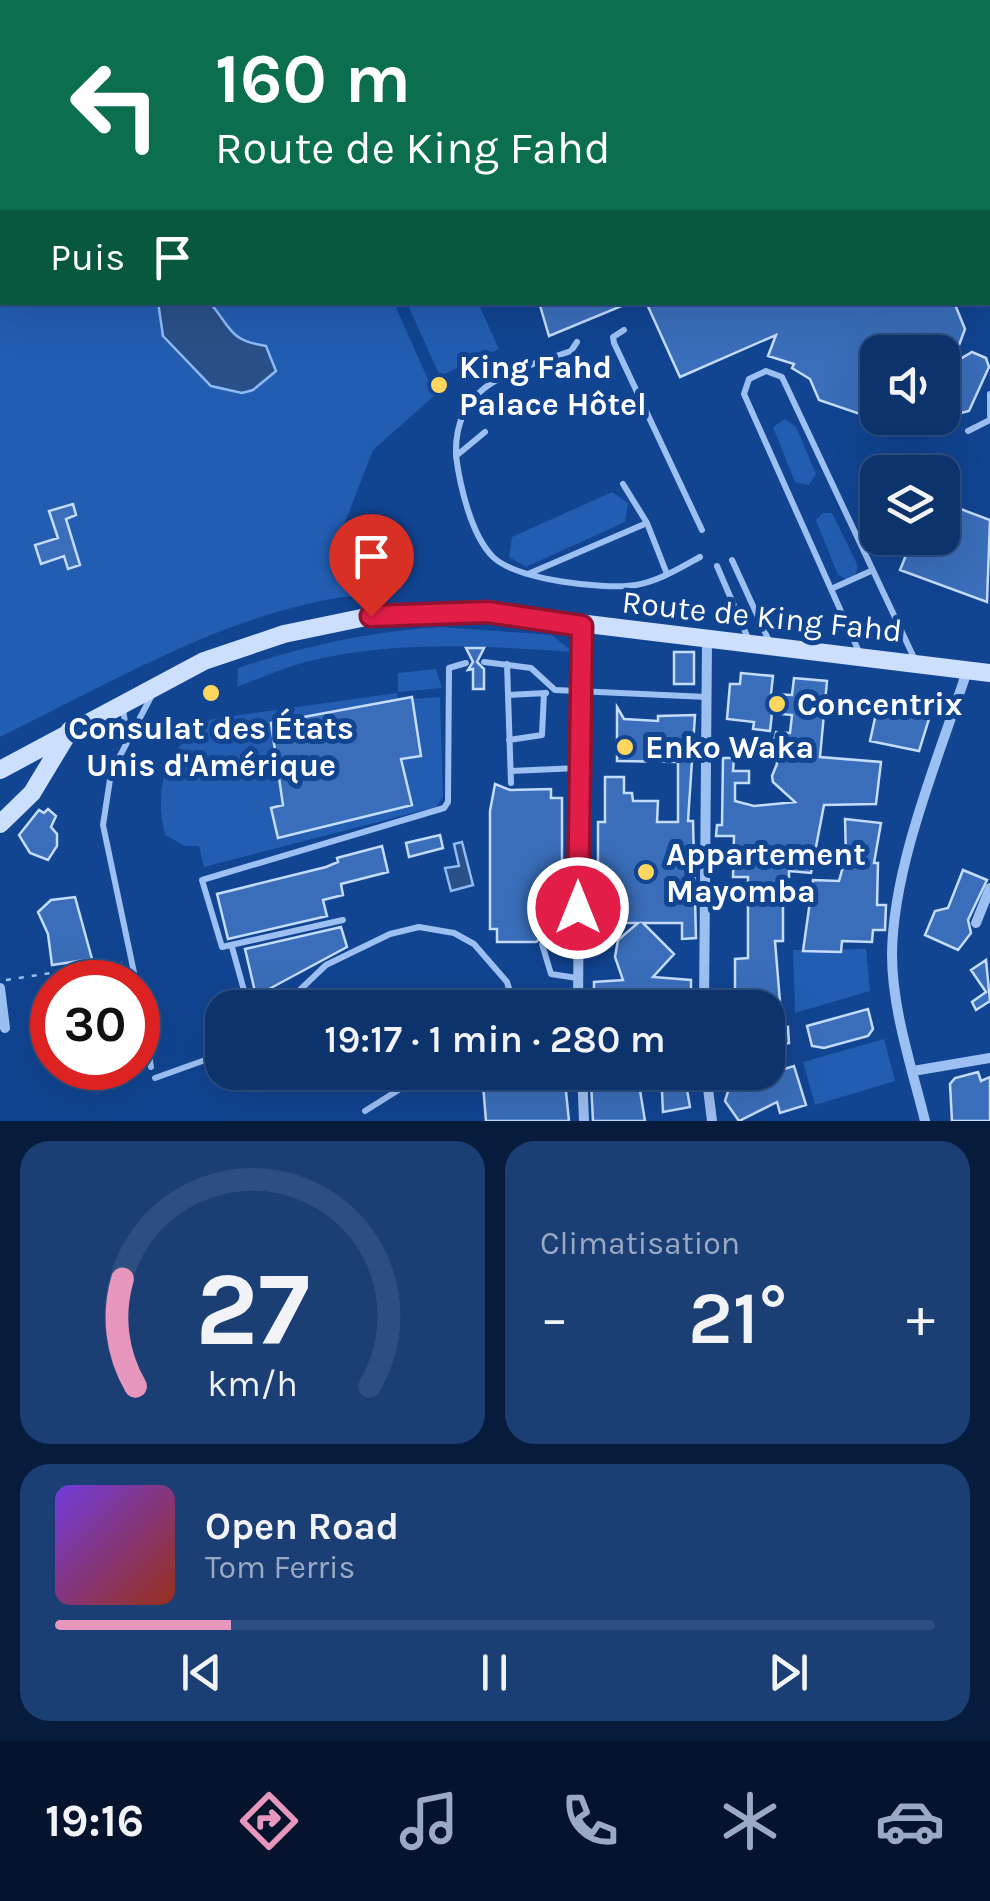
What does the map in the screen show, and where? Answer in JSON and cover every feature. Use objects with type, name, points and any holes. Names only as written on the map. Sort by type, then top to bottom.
[{"type":"street","name":"Route de King Fahd","points":[[0,770],[158,684],[232,650],[371,616],[488,612],[990,673]]},
{"type":"street","points":[[578,990],[582,626]]},
{"type":"street","points":[[704,990],[708,640]]},
{"type":"street","points":[[926,1121],[896,1000],[894,926],[910,856],[967,671]]},
{"type":"street","points":[[0,824],[32,793],[70,730]]},
{"type":"street","points":[[976,923],[990,888]]},
{"type":"street","points":[[0,984],[5,1028]]},
{"type":"street","points":[[913,1071],[990,1058]]},
{"type":"street","points":[[583,1090],[584,1121]]},
{"type":"street","points":[[708,1090],[712,1121]]},
{"type":"lane","points":[[624,330],[613,337],[614,343],[702,530]]},
{"type":"lane","points":[[577,342],[571,351],[480,390],[461,417],[456,456],[459,477],[482,542],[492,556],[524,576],[632,586],[700,557]]},
{"type":"lane","points":[[861,658],[744,394],[749,379],[766,371],[782,377],[916,663]]},
{"type":"lane","points":[[968,432],[990,418],[990,394]]},
{"type":"lane","points":[[456,456],[486,432]]},
{"type":"lane","points":[[622,484],[646,524],[667,574]]},
{"type":"lane","points":[[524,576],[646,524]]},
{"type":"lane","points":[[732,560],[772,647]]},
{"type":"lane","points":[[717,566],[750,644]]},
{"type":"lane","points":[[831,589],[871,571]]},
{"type":"lane","points":[[484,662],[531,668],[555,690]]},
{"type":"lane","points":[[343,920],[232,947],[218,944],[204,877],[444,808],[448,802],[449,668],[466,663]]},
{"type":"lane","points":[[506,664],[511,783]]},
{"type":"lane","points":[[132,960],[103,825],[112,773],[158,684]]},
{"type":"lane","points":[[508,695],[579,688],[707,697]]},
{"type":"lane","points":[[510,740],[542,736],[544,693]]},
{"type":"lane","points":[[122,703],[127,738]]},
{"type":"lane","points":[[510,771],[578,768]]},
{"type":"lane","points":[[300,990],[326,965],[390,934],[419,927],[454,933],[474,944],[509,990]]},
{"type":"lane","points":[[542,944],[551,974],[578,978]]},
{"type":"lane","points":[[232,947],[245,990]]},
{"type":"lane","points":[[160,1076],[205,1060]]},
{"type":"lane","points":[[365,1110],[398,1090]]},
{"type":"path","points":[[0,984],[30,979]]},
{"type":"shaded area","points":[[0,305],[158,305],[163,337],[211,386],[266,346],[237,336],[211,305],[395,305],[435,395],[373,450],[335,548],[380,569],[366,594],[317,602],[223,630],[0,737]]},
{"type":"shaded area","points":[[158,305],[211,305],[237,336],[266,346],[276,371],[253,390],[242,393],[211,386],[163,336]]},
{"type":"shaded area","points":[[408,305],[479,305],[499,349],[440,376]]},
{"type":"shaded area","points":[[785,419],[796,427],[816,474],[809,485],[795,482],[773,427]]},
{"type":"shaded area","points":[[612,492],[628,503],[625,522],[526,567],[509,557],[512,537]]},
{"type":"shaded area","points":[[823,513],[832,513],[858,566],[855,575],[846,579],[838,575],[816,520]]},
{"type":"shaded area","points":[[441,627],[552,635],[573,652],[474,647],[375,650],[301,663],[237,687],[238,668],[264,660],[363,636]]},
{"type":"shaded area","points":[[436,669],[442,688],[398,692],[398,673]]},
{"type":"shaded area","points":[[397,693],[398,700],[440,697],[443,797],[436,807],[204,867],[199,846],[185,846],[165,835],[161,800],[167,768],[184,741],[212,719]]},
{"type":"shaded area","points":[[462,842],[473,885],[451,891],[445,868],[459,866],[454,844]]},
{"type":"shaded area","points":[[866,949],[870,991],[795,1013],[793,950]]},
{"type":"shaded area","points":[[884,1039],[895,1081],[815,1105],[803,1062]]},
{"type":"building","name":"King Fahd Palace Hôtel","points":[[540,305],[624,305],[549,336]]},
{"type":"building","name":"King Fahd Palace Hôtel","points":[[647,305],[955,305],[965,329],[960,342],[960,335],[860,335],[860,414],[819,400],[810,379],[792,368],[794,364],[768,356],[776,335],[680,377]]},
{"type":"building","name":"King Fahd Palace Hôtel","points":[[972,352],[986,358],[989,367],[969,411],[961,413],[960,359]]},
{"type":"building","points":[[73,504],[76,515],[66,519],[80,565],[68,569],[64,556],[41,564],[35,545],[58,538],[49,511]]},
{"type":"building","points":[[960,509],[990,520],[987,602],[900,570],[906,555],[960,555]]},
{"type":"building","points":[[466,648],[484,648],[477,662],[484,669],[484,689],[473,689],[473,669],[468,670],[473,662]]},
{"type":"building","points":[[674,652],[694,652],[694,684],[674,684]]},
{"type":"building","points":[[741,673],[773,676],[771,694],[792,695],[794,678],[827,681],[820,757],[881,762],[876,804],[824,805],[811,873],[789,871],[789,877],[783,877],[783,941],[775,941],[779,990],[735,990],[735,959],[748,958],[748,877],[733,877],[734,836],[716,836],[717,825],[722,825],[723,758],[734,758],[733,771],[749,771],[749,783],[735,783],[735,801],[754,806],[795,802],[773,782],[772,776],[777,764],[773,745],[776,732],[790,733],[792,715],[772,713],[770,731],[753,729],[754,722],[727,719],[730,684],[740,684]]},
{"type":"building","points":[[412,697],[421,756],[401,759],[412,805],[278,838],[271,808],[283,805],[271,723]]},
{"type":"building","points":[[903,706],[932,709],[919,751],[870,741],[877,709],[898,712]]},
{"type":"building","points":[[617,707],[624,719],[658,721],[658,716],[695,715],[688,821],[693,821],[696,938],[682,939],[682,923],[643,923],[674,954],[653,977],[691,980],[691,990],[594,990],[594,982],[623,980],[615,957],[618,940],[638,923],[598,923],[598,822],[605,822],[605,777],[624,777],[624,793],[632,793],[633,801],[658,801],[657,822],[678,822],[678,762],[617,761]]},
{"type":"building","points":[[495,784],[510,790],[551,789],[551,798],[562,798],[562,933],[553,933],[553,942],[543,937],[536,942],[497,942],[497,929],[490,929],[490,811]]},
{"type":"building","points":[[48,809],[56,816],[51,827],[57,834],[57,846],[48,860],[30,853],[19,835],[39,810],[44,813]]},
{"type":"building","points":[[845,819],[881,823],[874,863],[878,863],[877,905],[886,905],[885,930],[873,930],[872,942],[842,941],[841,952],[803,951],[813,880],[839,881],[846,856]]},
{"type":"building","points":[[440,835],[443,848],[409,857],[406,843]]},
{"type":"building","points":[[382,846],[388,872],[341,884],[343,895],[323,900],[327,916],[228,939],[217,894],[326,867],[338,862],[337,858]]},
{"type":"building","points":[[963,870],[987,880],[968,920],[971,933],[958,950],[925,935],[935,911],[948,908]]},
{"type":"building","points":[[75,897],[92,959],[51,960],[48,934],[38,912],[51,900]]},
{"type":"building","points":[[341,927],[347,947],[267,990],[255,990],[245,949]]},
{"type":"building","points":[[986,960],[990,1001],[976,1010],[972,1002],[986,992],[971,970]]},
{"type":"building","points":[[868,1009],[873,1029],[868,1036],[824,1048],[812,1046],[807,1026]]},
{"type":"building","points":[[794,1066],[806,1105],[780,1113],[777,1102],[739,1121],[725,1101],[728,1090],[785,1090],[785,1069]]},
{"type":"building","points":[[978,1072],[981,1081],[990,1077],[990,1121],[952,1121],[950,1084],[955,1078]]},
{"type":"building","points":[[483,1090],[566,1090],[569,1121],[486,1121]]},
{"type":"building","points":[[591,1090],[640,1090],[645,1121],[593,1121]]},
{"type":"building","points":[[662,1090],[687,1090],[690,1107],[663,1112]]},
{"type":"place","name":"King Fahd Palace Hôtel","points":[[439,385]]},
{"type":"place","name":"Consulat des États Unis d'Amérique","points":[[211,693]]},
{"type":"place","name":"Concentrix","points":[[777,704]]},
{"type":"place","name":"Enko Waka","points":[[625,747]]},
{"type":"place","name":"Appartement Mayomba","points":[[646,872]]},
{"type":"route","points":[[371,616],[488,612],[582,626],[578,908]]}]
